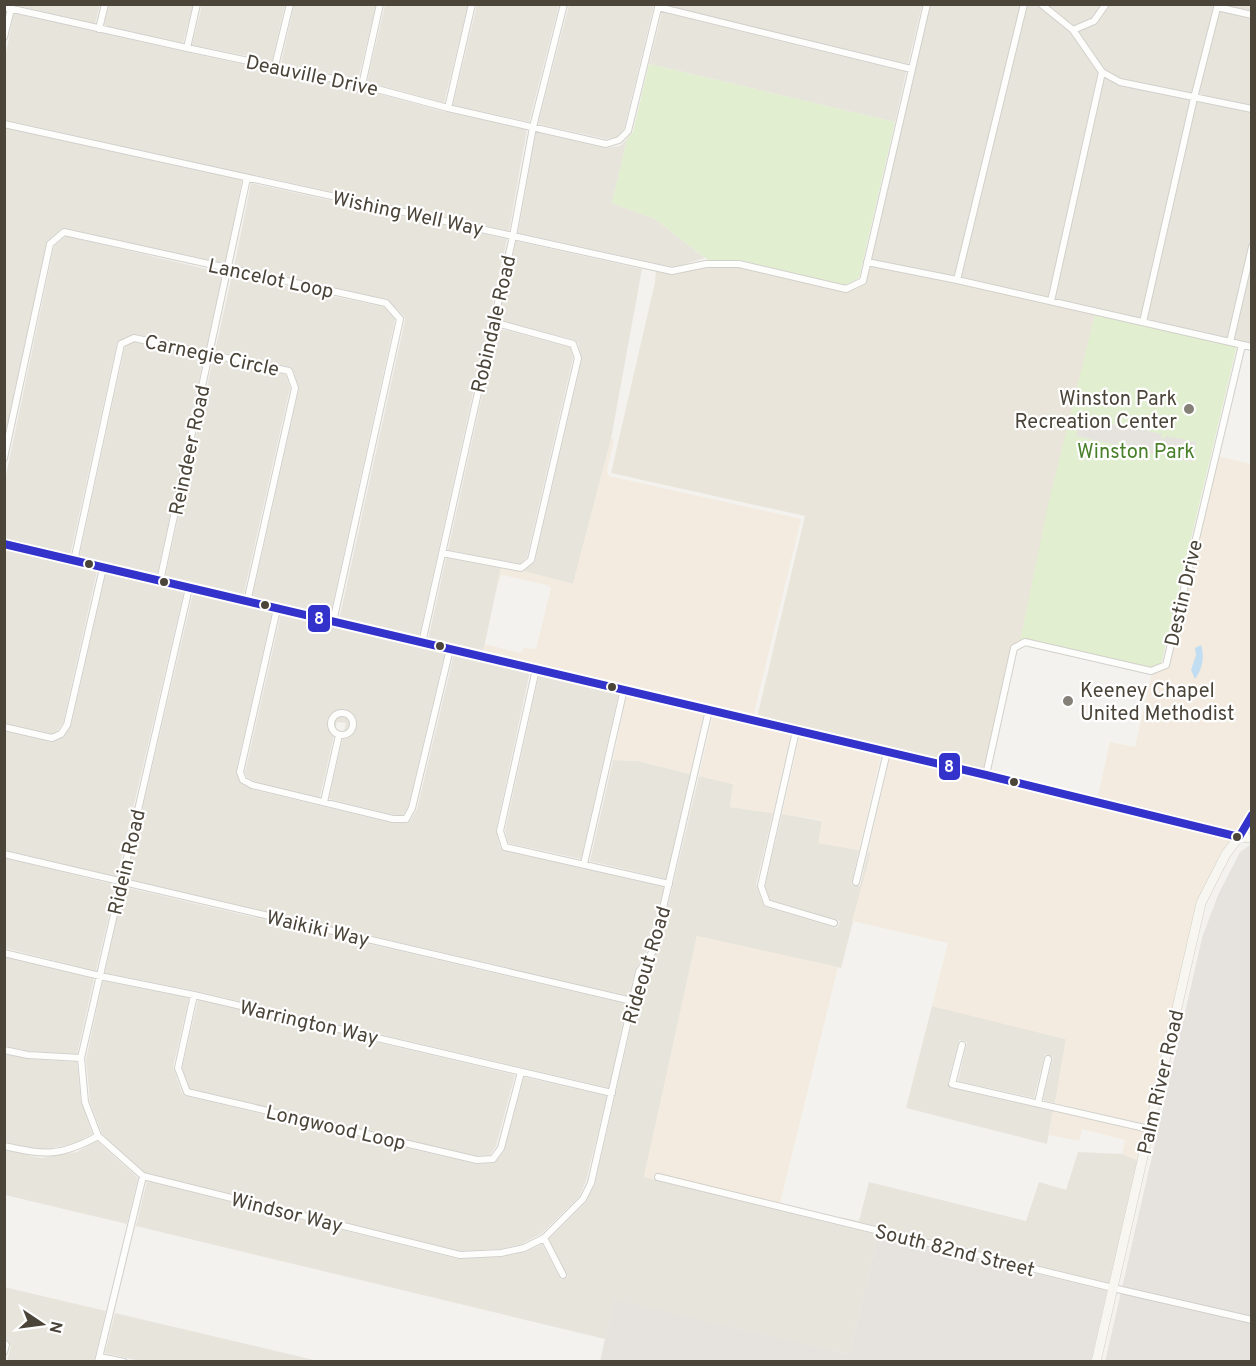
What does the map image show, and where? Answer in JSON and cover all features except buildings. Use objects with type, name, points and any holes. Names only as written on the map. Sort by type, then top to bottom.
[{"type":"street","points":[[99,29],[105,4]]},
{"type":"street","points":[[187,48],[197,4]]},
{"type":"street","points":[[275,66],[290,4]]},
{"type":"street","points":[[362,85],[380,4]]},
{"type":"street","points":[[448,108],[472,4]]},
{"type":"street","name":"Robindale Road","points":[[422,643],[513,236],[533,127],[564,4]]},
{"type":"street","points":[[927,4],[867,262],[957,280],[1251,347]]},
{"type":"street","points":[[957,280],[1024,4]]},
{"type":"street","points":[[1041,4],[1073,30],[1102,72],[1120,82],[1251,109]]},
{"type":"street","points":[[1073,30],[1094,21],[1106,4]]},
{"type":"street","points":[[4,37],[9,6]]},
{"type":"street","name":"Deauville Drive","points":[[9,6],[99,29],[362,85],[448,108],[606,144],[619,140],[628,131],[658,6]]},
{"type":"street","points":[[658,6],[911,69]]},
{"type":"street","points":[[1143,322],[1194,98],[1218,6],[1251,15]]},
{"type":"street","points":[[1051,301],[1102,72]]},
{"type":"street","name":"Wishing Well Way","points":[[4,124],[672,272],[706,264],[739,264],[846,289],[863,281],[867,262]]},
{"type":"street","name":"Reindeer Road","points":[[160,581],[247,178]]},
{"type":"street","name":"Lancelot Loop","points":[[4,458],[50,244],[64,232],[386,303],[400,319],[333,622]]},
{"type":"street","points":[[1230,342],[1251,247]]},
{"type":"street","points":[[442,553],[521,568],[531,560],[578,358],[573,344],[493,322]]},
{"type":"street","name":"Carnegie Circle","points":[[74,561],[121,344],[134,338],[289,371],[295,388],[247,602]]},
{"type":"street","name":"Destin Drive","points":[[986,775],[1014,648],[1025,642],[1150,671],[1166,665],[1242,345]]},
{"type":"street","points":[[4,544],[1251,838]]},
{"type":"street","points":[[4,727],[52,738],[61,734],[67,725],[103,568]]},
{"type":"street","name":"Ridein Road","points":[[98,1136],[85,1102],[81,1058],[189,588]]},
{"type":"street","points":[[277,609],[240,772],[243,780],[252,785],[393,819],[406,819],[412,808],[450,649]]},
{"type":"street","points":[[536,669],[500,831],[505,846],[669,884]]},
{"type":"street","points":[[585,864],[624,689]]},
{"type":"street","name":"Rideout Road","points":[[544,1238],[583,1199],[596,1165],[639,972],[652,951],[709,710]]},
{"type":"street","points":[[796,731],[761,886],[767,903],[834,923]]},
{"type":"street","points":[[324,802],[339,735]]},
{"type":"street","points":[[856,882],[887,753]]},
{"type":"street","name":"Palm River Road","points":[[1096,1362],[1201,903],[1226,854],[1239,837],[1251,814]]},
{"type":"street","name":"Waikiki Way","points":[[4,854],[632,1001]]},
{"type":"street","name":"Warrington Way","points":[[4,952],[612,1093]]},
{"type":"street","name":"Longwood Loop","points":[[194,995],[178,1068],[187,1092],[477,1160],[493,1159],[501,1148],[521,1072]]},
{"type":"street","points":[[962,1045],[952,1084],[1149,1129]]},
{"type":"street","points":[[4,1050],[28,1056],[81,1058]]},
{"type":"street","points":[[1038,1103],[1048,1059]]},
{"type":"street","points":[[4,1146],[40,1154],[76,1148],[98,1136]]},
{"type":"street","name":"Windsor Way","points":[[98,1136],[143,1176],[459,1255],[501,1253],[524,1248],[544,1238]]},
{"type":"street","points":[[124,1362],[99,1359],[143,1176]]},
{"type":"street","name":"South 82nd Street","points":[[658,1178],[1251,1320]]},
{"type":"street","points":[[544,1238],[563,1275]]},
{"type":"street","points":[[4,1343],[6,1345],[4,1352]]},
{"type":"shaded area","points":[[100,4],[95,24],[16,5]]},
{"type":"shaded area","points":[[922,4],[908,64],[665,5]]},
{"type":"shaded area","points":[[109,5],[193,5],[183,43],[104,26]]},
{"type":"shaded area","points":[[202,5],[285,5],[272,61],[192,45]]},
{"type":"shaded area","points":[[294,5],[376,5],[358,80],[281,63]]},
{"type":"shaded area","points":[[385,5],[468,5],[444,103],[367,82]]},
{"type":"shaded area","points":[[477,5],[559,5],[529,122],[453,105]]},
{"type":"shaded area","points":[[569,5],[654,5],[624,129],[617,137],[606,139],[538,124]]},
{"type":"shaded area","points":[[930,5],[1251,5],[1251,345],[1107,311],[870,261]]},
{"type":"shaded area","points":[[662,12],[906,72],[895,122],[649,64]]},
{"type":"shaded area","points":[[14,13],[361,89],[442,111],[527,129],[509,231],[5,120],[5,58]]},
{"type":"shaded area","points":[[5,128],[242,180],[225,265],[65,228],[47,241],[5,437]]},
{"type":"shaded area","points":[[536,132],[605,148],[620,146],[627,139],[612,203],[655,219],[705,258],[675,267],[518,233]]},
{"type":"shaded area","points":[[251,183],[507,239],[419,638],[339,620],[405,320],[404,316],[387,299],[234,267]]},
{"type":"shaded area","points":[[66,236],[223,273],[206,349],[135,334],[117,343],[70,556],[5,540],[5,480],[54,246]]},
{"type":"shaded area","points":[[516,241],[642,269],[611,439],[573,584],[523,571],[535,561],[582,359],[578,343],[574,340],[498,320]]},
{"type":"shaded area","points":[[867,262],[1096,312],[1025,642],[1014,648],[986,775],[756,722],[805,516],[611,473],[655,282],[656,268],[672,271],[706,264],[739,264],[846,289],[863,281]]},
{"type":"shaded area","points":[[232,275],[384,307],[395,320],[330,617],[252,599],[299,389],[290,367],[215,351]]},
{"type":"shaded area","points":[[497,328],[570,347],[573,358],[527,557],[520,564],[448,550]]},
{"type":"shaded area","points":[[134,342],[204,357],[157,576],[79,558],[125,346]]},
{"type":"shaded area","points":[[213,359],[286,375],[290,388],[243,597],[165,578]]},
{"type":"shaded area","points":[[1081,417],[1121,426],[1124,430],[1125,426],[1162,434],[1161,438],[1165,439],[1166,436],[1197,442],[1192,462],[1162,455],[1162,451],[1159,450],[1157,455],[1121,446],[1121,442],[1118,441],[1117,445],[1076,436]]},
{"type":"shaded area","points":[[611,439],[614,439],[607,472],[609,476],[801,519],[753,717],[483,652],[485,644],[519,653],[524,648],[536,649],[551,588],[547,585],[503,575],[496,592],[501,568],[523,571],[573,584]]},
{"type":"shaded area","points":[[1217,456],[1251,464],[1251,810],[1238,834],[1097,800],[1110,742],[1135,747],[1152,673],[1168,666]]},
{"type":"shaded area","points":[[5,549],[97,571],[63,723],[57,731],[51,734],[5,723]]},
{"type":"shaded area","points":[[446,558],[501,568],[483,652],[428,640]]},
{"type":"shaded area","points":[[106,573],[184,591],[117,877],[4,850],[5,731],[51,742],[63,737],[71,726]]},
{"type":"shaded area","points":[[193,593],[272,612],[236,771],[241,783],[251,789],[392,823],[407,823],[417,809],[454,654],[530,671],[496,830],[500,847],[504,850],[664,887],[648,949],[635,971],[629,996],[126,879]]},
{"type":"shaded area","points":[[281,614],[445,652],[408,807],[403,815],[394,815],[329,799],[346,723],[337,722],[320,797],[254,781],[247,777],[245,772]]},
{"type":"shaded area","points":[[539,674],[619,692],[581,859],[508,843],[505,831]]},
{"type":"shaded area","points":[[627,694],[704,713],[690,774],[638,761],[613,760]]},
{"type":"shaded area","points":[[713,715],[791,734],[773,813],[730,807],[733,784],[699,776]]},
{"type":"shaded area","points":[[800,736],[881,755],[859,850],[818,843],[822,820],[782,814]]},
{"type":"shaded area","points":[[890,757],[1232,839],[1221,852],[1197,902],[1145,1124],[1055,1103],[1066,1039],[932,1006],[948,943],[852,921],[871,853],[868,852]]},
{"type":"shaded area","points":[[613,760],[638,761],[690,774],[666,879],[590,861]]},
{"type":"shaded area","points":[[699,776],[733,784],[730,807],[773,813],[756,885],[766,907],[837,928],[840,921],[770,900],[765,886],[782,814],[822,821],[819,843],[859,850],[851,885],[860,886],[868,852],[871,852],[841,968],[697,936],[644,1177],[878,1235],[849,1354],[614,1301],[605,1339],[136,1226],[147,1181],[458,1259],[502,1257],[525,1252],[542,1244],[561,1280],[568,1277],[549,1239],[586,1202],[595,1184],[643,974],[657,952]]},
{"type":"shaded area","points":[[1250,845],[1251,1361],[1105,1362],[1202,938],[1218,895],[1240,852]]},
{"type":"shaded area","points":[[5,858],[116,885],[96,971],[5,948]]},
{"type":"shaded area","points":[[124,887],[627,1004],[609,1088],[191,990],[105,973]]},
{"type":"shaded area","points":[[697,936],[838,967],[780,1203],[655,1173],[653,1179],[644,1177]]},
{"type":"shaded area","points":[[5,957],[94,979],[77,1054],[29,1051],[5,1046]]},
{"type":"shaded area","points":[[103,981],[189,998],[173,1067],[182,1093],[186,1096],[476,1164],[494,1163],[504,1151],[524,1077],[607,1096],[586,1181],[579,1197],[541,1234],[522,1244],[500,1249],[460,1251],[145,1173],[102,1134],[90,1102],[86,1059]]},
{"type":"shaded area","points":[[198,1000],[515,1075],[496,1146],[490,1155],[477,1156],[190,1089],[182,1068]]},
{"type":"shaded area","points":[[932,1006],[1066,1039],[1055,1103],[1043,1100],[1053,1057],[1045,1054],[1034,1098],[958,1081],[967,1042],[959,1040],[948,1082],[952,1088],[1053,1111],[1047,1144],[906,1108]]},
{"type":"shaded area","points":[[5,1054],[28,1059],[77,1062],[81,1102],[92,1134],[74,1144],[40,1150],[5,1142]]},
{"type":"shaded area","points":[[1053,1111],[1144,1132],[1137,1160],[1122,1154],[1125,1140],[1082,1129],[1079,1141],[1049,1135]]},
{"type":"shaded area","points":[[97,1141],[138,1178],[127,1224],[5,1195],[5,1150],[41,1158],[77,1152]]},
{"type":"shaded area","points":[[1078,1152],[1122,1154],[1137,1160],[1109,1283],[834,1216],[859,1221],[869,1182],[1026,1221],[1039,1182],[1066,1190]]},
{"type":"shaded area","points":[[878,1235],[1107,1291],[1091,1361],[600,1361],[614,1300],[849,1354]]},
{"type":"shaded area","points":[[4,1287],[106,1311],[94,1361],[7,1361],[11,1346],[5,1337]]},
{"type":"shaded area","points":[[115,1313],[318,1361],[144,1362],[105,1353]]},
{"type":"green space","points":[[649,64],[895,122],[859,278],[845,285],[740,260],[708,260],[655,219],[612,203],[627,139],[633,132]]},
{"type":"green space","name":"Winston Park","points":[[1096,310],[1237,345],[1160,669],[1020,642],[1048,505]]},
{"type":"water","points":[[1201,645],[1202,663],[1195,679],[1191,670],[1196,655],[1195,648]]},
{"type":"transit line","name":"8","points":[[4,544],[986,775],[1239,837],[1252,815]]},
{"type":"place","name":"Winston Park Recreation Center","points":[[1189,409]]},
{"type":"place","name":"Keeney Chapel United Methodist","points":[[1068,701]]}]
